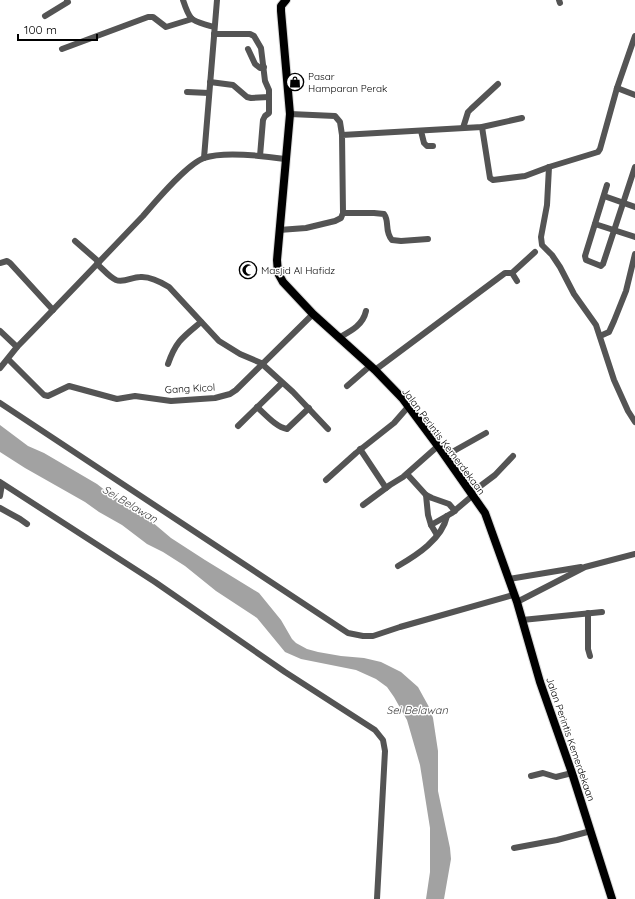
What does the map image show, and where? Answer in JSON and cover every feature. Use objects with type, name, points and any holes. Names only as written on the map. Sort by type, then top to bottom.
[{"type":"main road","name":"Jalan Perintis Kemerdekaan","points":[[281,2],[290,114],[279,230],[277,260],[278,273],[283,282],[312,314],[340,337],[403,399],[485,513],[509,579],[540,682],[572,772],[612,899]]},
{"type":"street","points":[[45,16],[68,2],[67,0]]},
{"type":"street","points":[[183,0],[188,16],[192,20],[214,27]]},
{"type":"street","points":[[204,158],[217,0]]},
{"type":"street","points":[[62,49],[148,17],[156,19],[161,25],[166,27],[192,20]]},
{"type":"street","points":[[214,34],[250,34],[254,36],[261,48],[265,81],[269,90],[269,113],[265,116],[263,121],[260,156]]},
{"type":"street","points":[[481,127],[490,178],[492,179],[519,178],[549,166],[599,151],[617,88],[635,36]]},
{"type":"street","points":[[248,48],[255,64],[260,68],[264,67]]},
{"type":"street","points":[[210,82],[233,85],[247,97],[269,97]]},
{"type":"street","points":[[464,128],[468,112],[498,84]]},
{"type":"street","points":[[617,88],[635,94]]},
{"type":"street","points":[[187,92],[209,92]]},
{"type":"street","points":[[279,230],[306,228],[335,222],[341,218],[343,213],[342,135],[340,122],[335,116],[290,114]]},
{"type":"street","points":[[342,135],[481,127],[522,118]]},
{"type":"street","points":[[421,131],[424,143],[427,146],[433,146]]},
{"type":"street","points":[[0,368],[17,347],[184,173],[204,158],[221,154],[285,159]]},
{"type":"street","points":[[549,166],[547,205],[541,237],[542,245],[552,255],[574,294],[596,325],[614,380],[628,411],[635,422]]},
{"type":"street","points":[[607,185],[585,256],[586,260],[601,266],[604,264],[635,167]]},
{"type":"street","points":[[604,196],[635,207]]},
{"type":"street","points":[[343,213],[384,214],[386,217],[388,235],[392,240],[401,241],[428,239]]},
{"type":"street","points":[[595,224],[635,237]]},
{"type":"street","points":[[75,241],[107,274],[117,280],[126,281],[141,276],[161,282],[176,293],[219,341],[248,358],[261,363],[293,392],[328,429]]},
{"type":"street","points":[[346,386],[505,274],[512,273],[535,252]]},
{"type":"street","points":[[600,336],[609,332],[614,321],[626,291],[635,254]]},
{"type":"street","points":[[0,263],[7,261],[10,263],[53,310]]},
{"type":"street","points":[[512,273],[517,281]]},
{"type":"street","points":[[340,337],[354,329],[363,320],[366,311]]},
{"type":"street","name":"Gang Kicol","points":[[8,359],[44,395],[48,396],[52,396],[69,386],[117,399],[135,396],[172,401],[215,398],[230,394],[236,390],[261,363],[312,314]]},
{"type":"street","points":[[168,364],[175,346],[201,322]]},
{"type":"street","points":[[0,331],[17,347]]},
{"type":"street","points":[[238,426],[282,383]]},
{"type":"street","points":[[0,403],[348,633],[373,636],[400,627],[515,599],[585,567],[635,554]]},
{"type":"street","points":[[257,407],[271,420],[287,429],[309,408]]},
{"type":"street","points":[[326,480],[360,449],[394,424],[408,408]]},
{"type":"street","points":[[445,456],[486,432]]},
{"type":"street","points":[[363,505],[407,474],[438,446]]},
{"type":"street","points":[[360,449],[386,488]]},
{"type":"street","points":[[431,525],[455,511],[472,494],[495,475],[513,456]]},
{"type":"street","points":[[407,474],[426,495],[449,504],[455,511]]},
{"type":"street","points":[[0,496],[1,483],[143,575],[285,672],[376,730],[383,740],[385,751],[377,899]]},
{"type":"street","points":[[426,495],[428,515],[431,525],[437,535]]},
{"type":"street","points":[[0,508],[27,524]]},
{"type":"street","points":[[398,566],[416,555],[437,535],[444,526],[447,516]]},
{"type":"street","points":[[509,579],[576,567],[585,567]]},
{"type":"street","points":[[522,620],[602,612]]},
{"type":"street","points":[[588,614],[588,649],[590,656]]},
{"type":"street","points":[[531,776],[543,773],[556,777],[572,772]]},
{"type":"street","points":[[514,848],[557,840],[591,831]]},
{"type":"water","name":"Sei Belawan","points":[[0,425],[28,446],[44,453],[97,484],[111,495],[145,516],[171,538],[259,593],[281,620],[296,643],[307,649],[318,652],[364,658],[381,662],[401,672],[418,687],[433,718],[438,751],[438,791],[450,848],[451,859],[444,899],[426,899],[430,872],[430,828],[420,765],[407,720],[387,687],[376,679],[356,670],[301,659],[285,652],[257,618],[216,591],[185,566],[147,544],[122,525],[85,502],[0,452]]},
{"type":"place","name":"Pasar Hamparan Perak","points":[[295,82]]},
{"type":"place","name":"Masjid Al Hafidz","points":[[248,270]]}]
